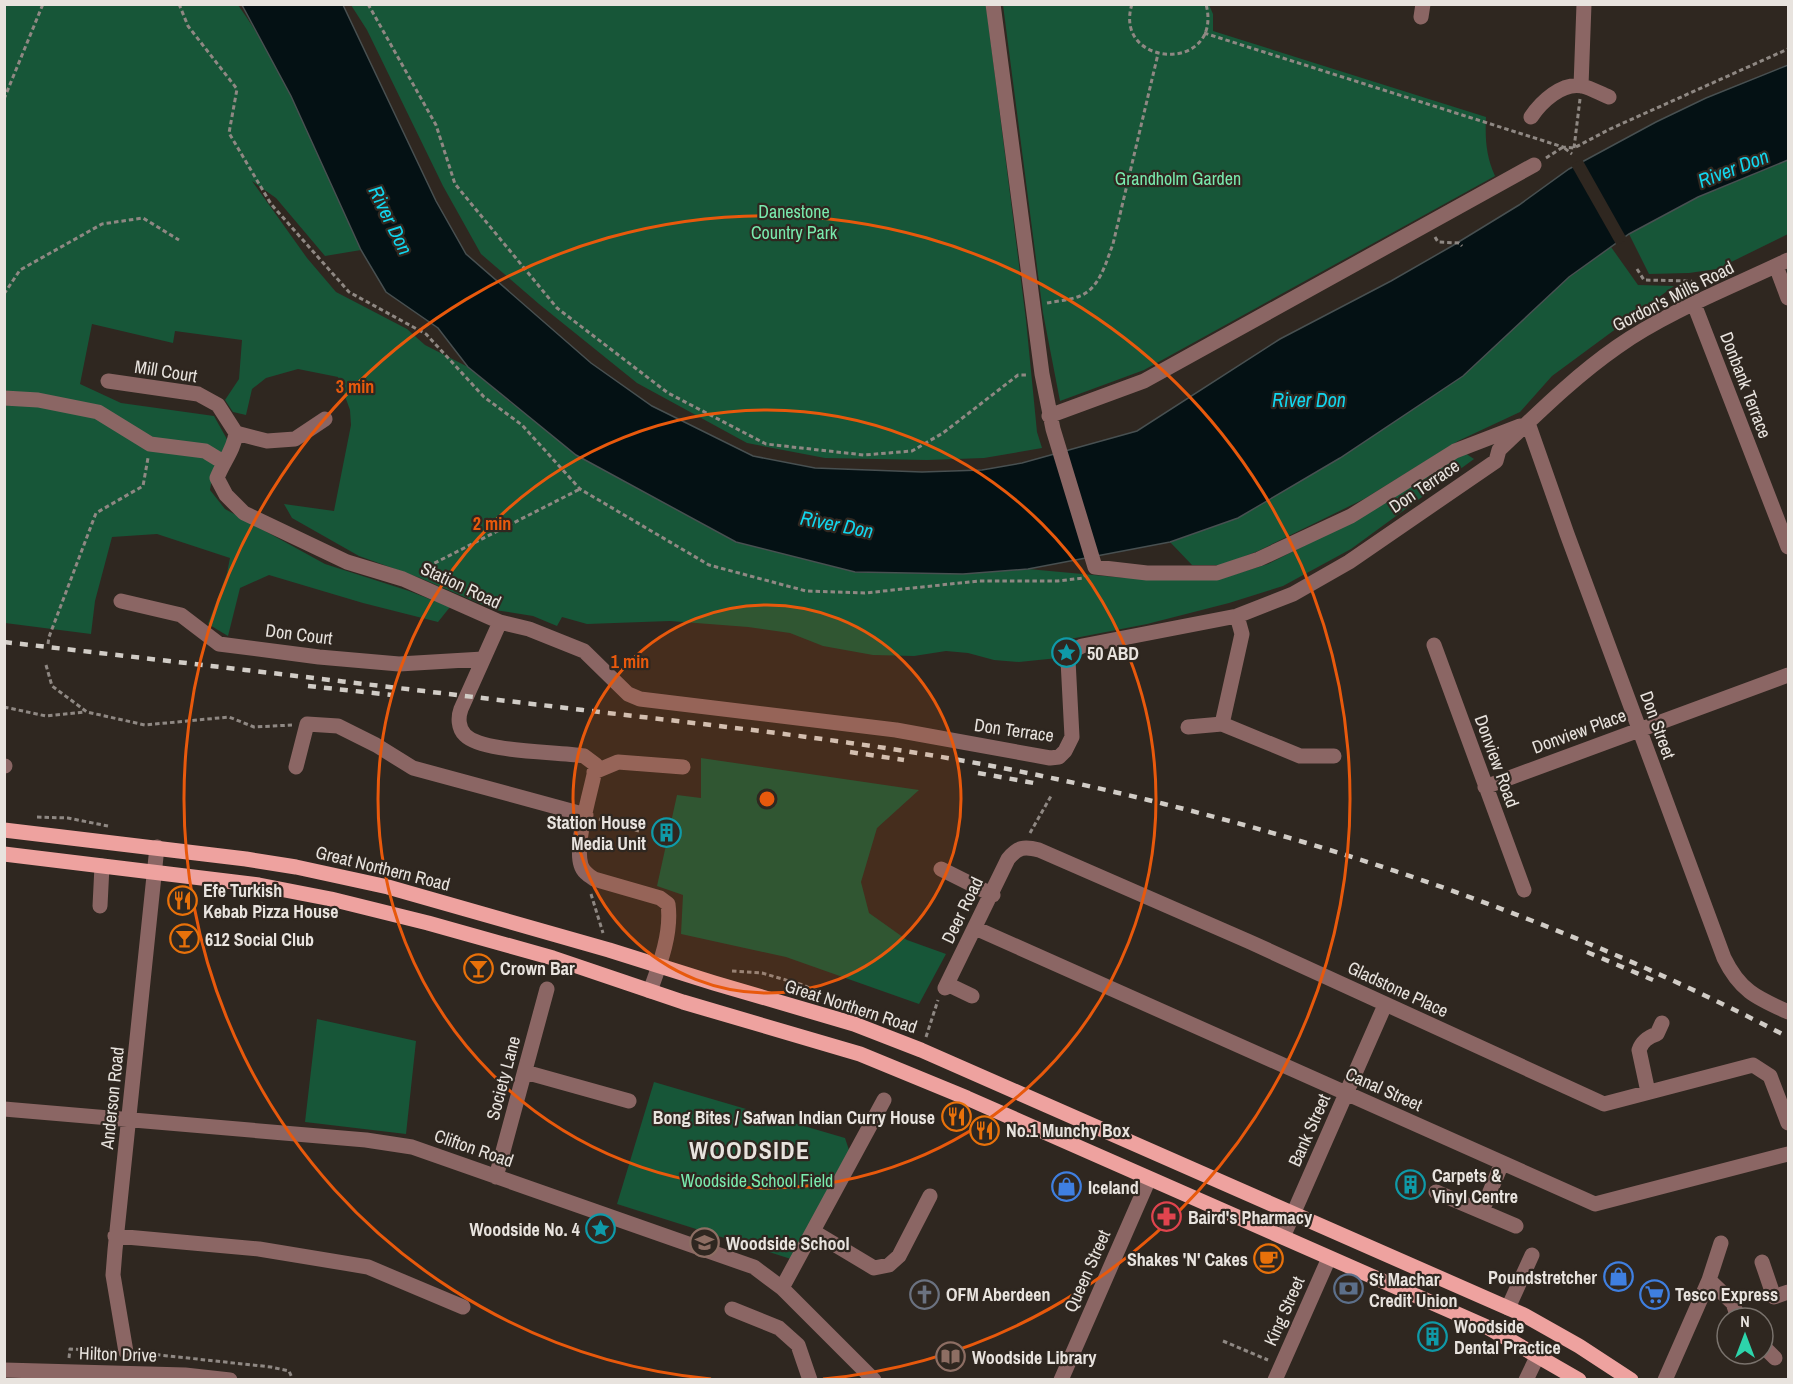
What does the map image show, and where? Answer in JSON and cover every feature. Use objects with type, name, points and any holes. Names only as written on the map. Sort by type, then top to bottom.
[{"type":"main road","name":"Great Northern Road","points":[[4,830],[157,847],[296,867],[377,884],[589,944],[854,1024],[921,1050],[1508,1308],[1579,1346],[1631,1380]]},
{"type":"main road","points":[[4,854],[259,885],[356,905],[553,958],[650,991],[860,1054],[907,1072],[1487,1327],[1579,1380]]},
{"type":"street","points":[[993,4],[1041,374],[1051,423],[1094,564],[1147,573],[1217,573],[1259,559],[1351,516],[1455,451],[1528,423]]},
{"type":"street","points":[[1581,86],[1584,4]]},
{"type":"street","points":[[1531,117],[1539,106],[1565,89],[1581,86],[1609,97]]},
{"type":"street","points":[[1051,423],[1144,381],[1534,165]]},
{"type":"street","points":[[1782,263],[1788,298]]},
{"type":"street","name":"Gordon's Mills Road","points":[[1528,423],[1570,384],[1617,347],[1694,304],[1782,263]]},
{"type":"street","name":"Donbank Terrace","points":[[1694,304],[1788,547]]},
{"type":"street","name":"Mill Court","points":[[108,381],[198,394],[218,405],[236,433]]},
{"type":"street","points":[[4,398],[38,400],[98,412],[150,444],[205,451],[223,462],[234,444],[236,433],[267,441],[295,439],[325,419]]},
{"type":"street","name":"Don Terrace","points":[[500,622],[529,629],[584,651],[628,694],[640,699],[896,730],[1050,758],[1059,757],[1072,737],[1068,660],[1072,651],[1082,646],[1237,616],[1293,594],[1349,562],[1496,461],[1499,450],[1528,423]]},
{"type":"street","name":"Don Street","points":[[1528,423],[1719,944],[1739,983],[1750,992],[1788,1012]]},
{"type":"street","name":"Station Road","points":[[223,462],[218,478],[226,495],[244,513],[347,562],[403,579],[500,622],[459,714],[460,728],[465,736],[485,745],[584,756],[596,765],[594,772]]},
{"type":"street","name":"Don Court","points":[[121,601],[181,615],[219,644],[319,657],[399,664],[483,659]]},
{"type":"street","points":[[1222,724],[1242,634],[1237,616]]},
{"type":"street","name":"Donview Road","points":[[1434,645],[1524,890]]},
{"type":"street","name":"Donview Place","points":[[1485,786],[1788,675]]},
{"type":"street","points":[[296,767],[307,724],[338,726],[413,768],[586,815]]},
{"type":"street","points":[[1188,727],[1222,724],[1300,756],[1334,756]]},
{"type":"street","points":[[650,991],[659,967],[667,929],[668,904],[660,897],[603,882],[587,874],[580,862],[581,840],[594,772],[618,762],[683,767]]},
{"type":"street","name":"Anderson Road","points":[[126,1352],[113,1275],[115,1236],[157,847]]},
{"type":"street","name":"Deer Road","points":[[946,986],[993,895],[1002,870],[1020,848]]},
{"type":"street","name":"Gladstone Place","points":[[1020,848],[1039,850],[1250,942],[1604,1104],[1753,1065],[1770,1076],[1788,1123]]},
{"type":"street","points":[[100,906],[102,866]]},
{"type":"street","points":[[941,869],[993,895]]},
{"type":"street","name":"Canal Street","points":[[975,928],[1594,1204],[1788,1154]]},
{"type":"street","points":[[946,986],[972,996]]},
{"type":"street","name":"Society Lane","points":[[496,1177],[547,989]]},
{"type":"street","name":"Bank Street","points":[[1282,1237],[1385,1005]]},
{"type":"street","points":[[1648,1092],[1639,1050],[1641,1044],[1657,1034],[1662,1023]]},
{"type":"street","points":[[525,1072],[629,1101]]},
{"type":"street","points":[[782,1288],[884,1100]]},
{"type":"street","name":"Clifton Road","points":[[4,1109],[366,1140],[412,1147],[735,1259],[759,1270],[782,1288],[874,1380]]},
{"type":"street","points":[[1482,1211],[1502,1163]]},
{"type":"street","name":"Queen Street","points":[[1061,1380],[1149,1179]]},
{"type":"street","points":[[1436,1192],[1516,1226]]},
{"type":"street","points":[[814,1232],[874,1268],[889,1265],[899,1256],[930,1196]]},
{"type":"street","points":[[115,1236],[259,1249],[368,1267],[463,1307]]},
{"type":"street","points":[[1665,1380],[1709,1280],[1721,1243]]},
{"type":"street","points":[[1508,1308],[1532,1255]]},
{"type":"street","name":"King Street","points":[[1278,1372],[1329,1258]]},
{"type":"street","points":[[1762,1262],[1774,1297],[1788,1292]]},
{"type":"street","points":[[1709,1280],[1733,1302],[1734,1306]]},
{"type":"street","points":[[732,1309],[779,1328],[798,1345],[810,1380]]},
{"type":"street","points":[[1526,1380],[1538,1355]]},
{"type":"street","name":"Hilton Drive","points":[[4,1370],[136,1377],[185,1375],[230,1380]]},
{"type":"path","points":[[4,99],[43,4]]},
{"type":"path","points":[[179,4],[188,26],[237,89],[229,133],[271,204],[349,292],[426,334],[484,398],[522,425],[580,489],[709,564],[806,591],[866,593],[979,581],[1058,581],[1083,578],[1094,564]]},
{"type":"path","points":[[368,4],[436,125],[455,184],[557,308],[668,393],[766,444],[864,455],[912,451],[943,434],[1018,375]]},
{"type":"path","points":[[1132,4],[1130,17],[1134,33],[1144,46],[1158,54],[1174,56],[1195,46],[1204,33],[1208,15],[1206,4]]},
{"type":"path","points":[[1204,33],[1563,147],[1574,148],[1610,129],[1788,50]]},
{"type":"path","points":[[1033,305],[1082,295],[1095,285],[1105,267],[1113,244],[1158,54]]},
{"type":"path","points":[[1574,148],[1581,86]]},
{"type":"path","points":[[1563,147],[1572,154]]},
{"type":"path","points":[[1534,165],[1563,147]]},
{"type":"path","points":[[4,294],[20,270],[102,224],[143,218],[179,240]]},
{"type":"path","points":[[1438,242],[1459,243],[1462,246]]},
{"type":"path","points":[[1637,269],[1644,280],[1691,281]]},
{"type":"path","points":[[48,644],[96,513],[143,486],[150,444]]},
{"type":"path","points":[[403,579],[580,489]]},
{"type":"path","points":[[46,666],[52,686],[87,712]]},
{"type":"path","points":[[4,706],[46,716],[87,712],[145,725],[229,717],[254,727],[307,724]]},
{"type":"path","points":[[1020,848],[1051,796]]},
{"type":"path","points":[[586,815],[639,831]]},
{"type":"path","points":[[259,917],[262,900]]},
{"type":"path","points":[[593,901],[600,924]]},
{"type":"path","points":[[921,1050],[940,995],[946,986]]},
{"type":"path","points":[[1222,1341],[1278,1372]]},
{"type":"green space","points":[[4,5],[238,5],[257,33],[290,93],[361,250],[325,256],[276,198],[252,181],[307,258],[336,292],[407,329],[425,345],[468,367],[511,403],[736,542],[855,572],[963,574],[1028,569],[1126,578],[1223,578],[1268,564],[1355,520],[1465,453],[1474,459],[1351,549],[1283,586],[1229,603],[1147,624],[1070,639],[1058,658],[1019,662],[946,651],[914,656],[873,655],[823,646],[790,633],[670,621],[587,624],[562,617],[557,626],[533,616],[495,610],[420,578],[359,556],[292,518],[284,504],[334,511],[351,425],[350,410],[338,377],[298,369],[266,378],[252,389],[246,415],[233,412],[225,400],[239,379],[242,340],[175,331],[173,343],[92,324],[80,384],[121,403],[214,416],[228,441],[213,471],[210,490],[225,509],[325,564],[450,607],[438,622],[269,575],[240,588],[228,636],[208,624],[227,573],[230,558],[157,534],[112,537],[95,601],[91,634],[5,623]]},
{"type":"green space","name":"Danestone Country Park","points":[[351,5],[986,5],[1026,320],[1037,432],[1042,448],[984,458],[927,460],[825,458],[747,443],[637,383],[481,254],[443,186],[367,30]]},
{"type":"green space","name":"Grandholm Garden","points":[[1003,5],[1209,5],[1213,14],[1213,31],[1486,117],[1487,147],[1495,176],[1144,370],[1060,401],[1043,313]]},
{"type":"green space","points":[[1788,160],[1788,234],[1717,269],[1689,273],[1649,274],[1629,234],[1698,197]]},
{"type":"green space","points":[[1611,247],[1638,285],[1674,286],[1552,376],[1520,412],[1458,441],[1364,499],[1258,551],[1222,565],[1192,565],[1170,542],[1238,518]]},
{"type":"green space","points":[[701,758],[919,790],[877,828],[861,882],[869,913],[907,940],[946,954],[919,1004],[786,957],[681,934],[683,895],[657,886],[677,795],[701,798]]},
{"type":"green space","points":[[317,1019],[416,1041],[406,1134],[305,1122]]},
{"type":"green space","name":"Woodside School Field","points":[[654,1082],[845,1138],[849,1150],[791,1259],[617,1204]]},
{"type":"water","name":"River Don","points":[[242,5],[343,5],[436,201],[466,254],[591,363],[652,406],[753,456],[815,468],[922,472],[982,470],[1022,463],[1137,431],[1280,339],[1452,246],[1519,205],[1569,169],[1706,98],[1788,65],[1788,160],[1698,197],[1629,234],[1569,277],[1463,376],[1340,458],[1238,518],[1170,542],[1028,569],[963,574],[855,572],[736,542],[576,455],[468,367],[438,328],[386,292],[361,250],[291,96]]},
{"type":"pier","points":[[1582,159],[1627,239],[1617,246],[1571,165]]},
{"type":"railway","points":[[4,642],[798,736],[960,760],[1114,792],[1312,845],[1410,876],[1507,911],[1602,949],[1696,991],[1788,1037]]},
{"type":"railway","points":[[308,686],[392,695]]},
{"type":"railway","points":[[850,752],[904,760]]},
{"type":"railway","points":[[978,773],[1034,783]]},
{"type":"railway","points":[[1587,952],[1653,980]]},
{"type":"place","name":"50 ABD","points":[[1066,653]]},
{"type":"place","name":"Station House Media Unit","points":[[667,832]]},
{"type":"place","name":"Efe Turkish Kebab Pizza House","points":[[182,900]]},
{"type":"place","name":"612 Social Club","points":[[184,939]]},
{"type":"place","name":"Crown Bar","points":[[479,968]]},
{"type":"place","name":"Bong Bites / Safwan Indian Curry House","points":[[956,1117]]},
{"type":"place","name":"No.1 Munchy Box","points":[[985,1130]]},
{"type":"place","name":"Carpets & Vinyl Centre","points":[[1411,1185]]},
{"type":"place","name":"Iceland","points":[[1067,1187]]},
{"type":"place","name":"Baird's Pharmacy","points":[[1167,1217]]},
{"type":"place","name":"Woodside No. 4","points":[[601,1229]]},
{"type":"place","name":"Woodside School","points":[[705,1243]]},
{"type":"place","name":"Shakes 'N' Cakes","points":[[1269,1259]]},
{"type":"place","name":"Poundstretcher","points":[[1618,1277]]},
{"type":"place","name":"St Machar Credit Union","points":[[1348,1289]]},
{"type":"place","name":"OFM Aberdeen","points":[[925,1294]]},
{"type":"place","name":"Tesco Express","points":[[1654,1294]]},
{"type":"place","name":"Woodside Dental Practice","points":[[1433,1336]]},
{"type":"place","name":"Woodside Library","points":[[951,1357]]},
{"type":"district","name":"WOODSIDE","points":[[750,1150]]}]
